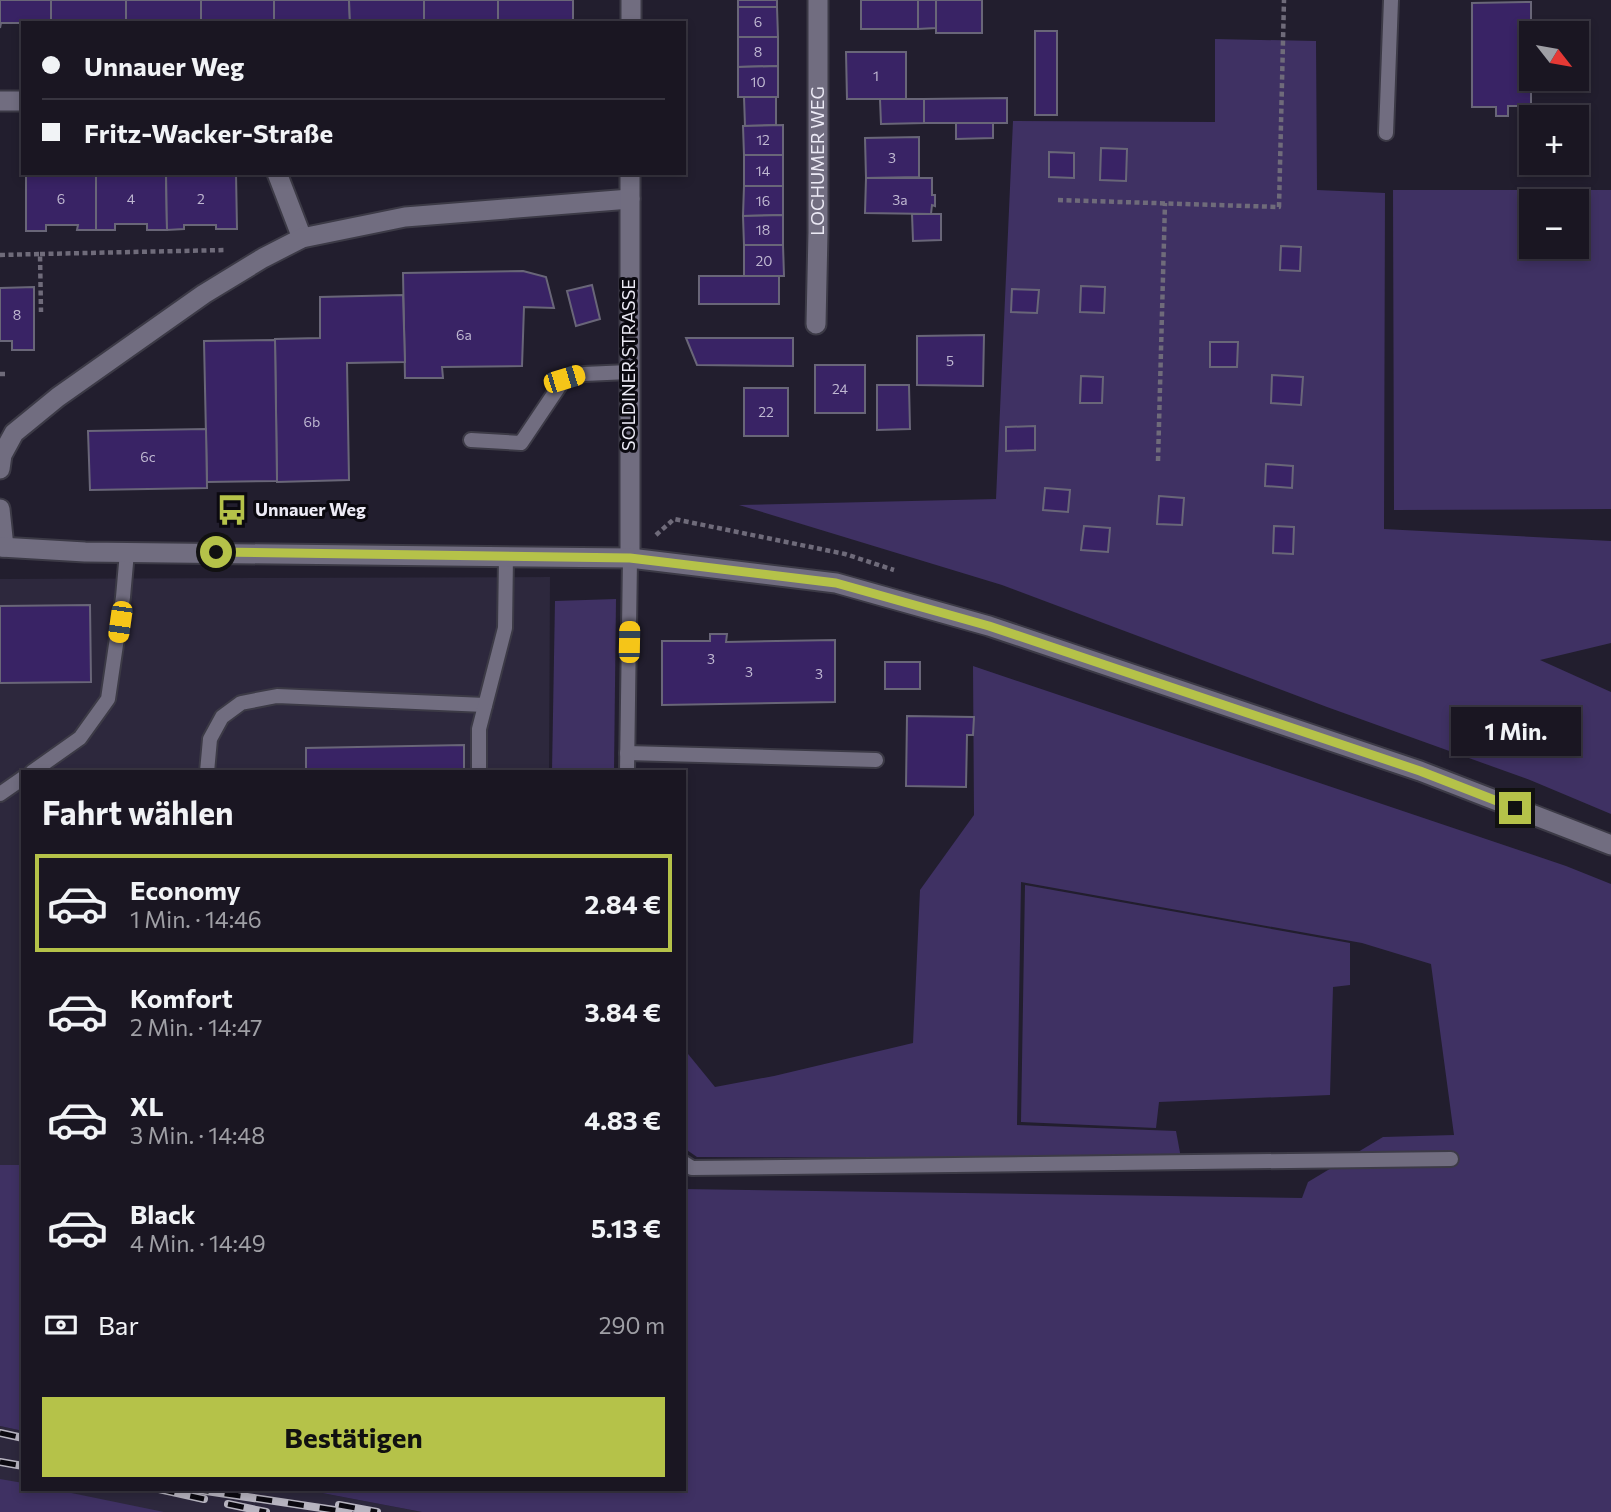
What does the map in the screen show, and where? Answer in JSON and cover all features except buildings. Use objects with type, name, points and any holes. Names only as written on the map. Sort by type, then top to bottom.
[{"type":"street","points":[[631,0],[631,21]]},
{"type":"street","name":"LOCHUMER WEG","points":[[816,324],[818,0]]},
{"type":"street","points":[[0,101],[21,101]]},
{"type":"street","points":[[278,175],[302,238]]},
{"type":"street","name":"SOLDINER STRASSE","points":[[630,175],[630,558]]},
{"type":"street","points":[[0,469],[2,455],[14,433],[58,397],[204,294],[302,238],[405,217],[629,199]]},
{"type":"street","points":[[0,509],[2,547],[127,552],[630,558],[836,583],[989,626],[1420,771],[1611,845]]},
{"type":"lane","points":[[1385,133],[1391,0]]},
{"type":"lane","points":[[471,440],[521,443],[564,379],[584,374],[629,372]]},
{"type":"lane","points":[[35,770],[80,738],[108,699],[127,552]]},
{"type":"lane","points":[[479,770],[479,729],[505,628],[506,556]]},
{"type":"lane","points":[[627,770],[630,558]]},
{"type":"lane","points":[[207,770],[210,739],[222,717],[241,703],[277,696],[485,705]]},
{"type":"lane","points":[[628,753],[876,760]]},
{"type":"lane","points":[[0,794],[21,779]]},
{"type":"lane","points":[[686,1164],[692,1168],[1451,1160]]},
{"type":"path","points":[[1058,200],[1279,207],[1284,0]]},
{"type":"path","points":[[1158,461],[1165,203]]},
{"type":"path","points":[[0,255],[228,250]]},
{"type":"path","points":[[40,254],[40,312]]},
{"type":"shaded area","points":[[1215,39],[1316,41],[1317,190],[1385,193],[1384,529],[1611,541],[1611,643],[1540,660],[1611,692],[1611,814],[1530,780],[1002,585],[739,505],[996,499],[1013,121],[1215,122]]},
{"type":"shaded area","points":[[1393,190],[1519,190],[1519,259],[1589,259],[1589,190],[1611,190],[1611,509],[1394,510]]},
{"type":"shaded area","points":[[550,577],[549,770],[21,770],[21,1165],[0,1165],[0,579]]},
{"type":"shaded area","points":[[616,599],[614,770],[552,770],[555,601]]},
{"type":"shaded area","points":[[973,666],[1566,866],[1611,884],[1611,1512],[422,1512],[312,1491],[686,1491],[686,1189],[1302,1198],[1308,1182],[1383,1137],[1454,1135],[1431,964],[1362,943],[1021,882],[1017,1125],[1176,1131],[1181,1158],[697,1157],[686,1149],[686,1051],[715,1087],[913,1043],[920,890],[974,815]]},
{"type":"shaded area","points":[[1025,885],[1350,943],[1350,985],[1333,987],[1330,1095],[1159,1102],[1156,1128],[1021,1122]]},
{"type":"shaded area","points":[[0,1165],[21,1165],[21,1431],[0,1426]]},
{"type":"shaded area","points":[[0,1426],[21,1431],[21,1491],[312,1491],[422,1512],[0,1512]]},
{"type":"shaded area","points":[[0,1479],[21,1483],[21,1491],[62,1491],[164,1512],[0,1512]]},
{"type":"railway","points":[[0,1433],[21,1438]]},
{"type":"railway","points":[[0,1462],[21,1466]]},
{"type":"railway","points":[[168,1491],[204,1499]]},
{"type":"railway","points":[[206,1491],[348,1512]]},
{"type":"railway","points":[[228,1504],[266,1512]]},
{"type":"railway","points":[[339,1505],[377,1512]]},
{"type":"place","name":"Unnauer Weg","points":[[232,510]]},
{"type":"route","points":[[216,552],[630,558],[836,583],[989,626],[1420,771],[1515,808]]}]
